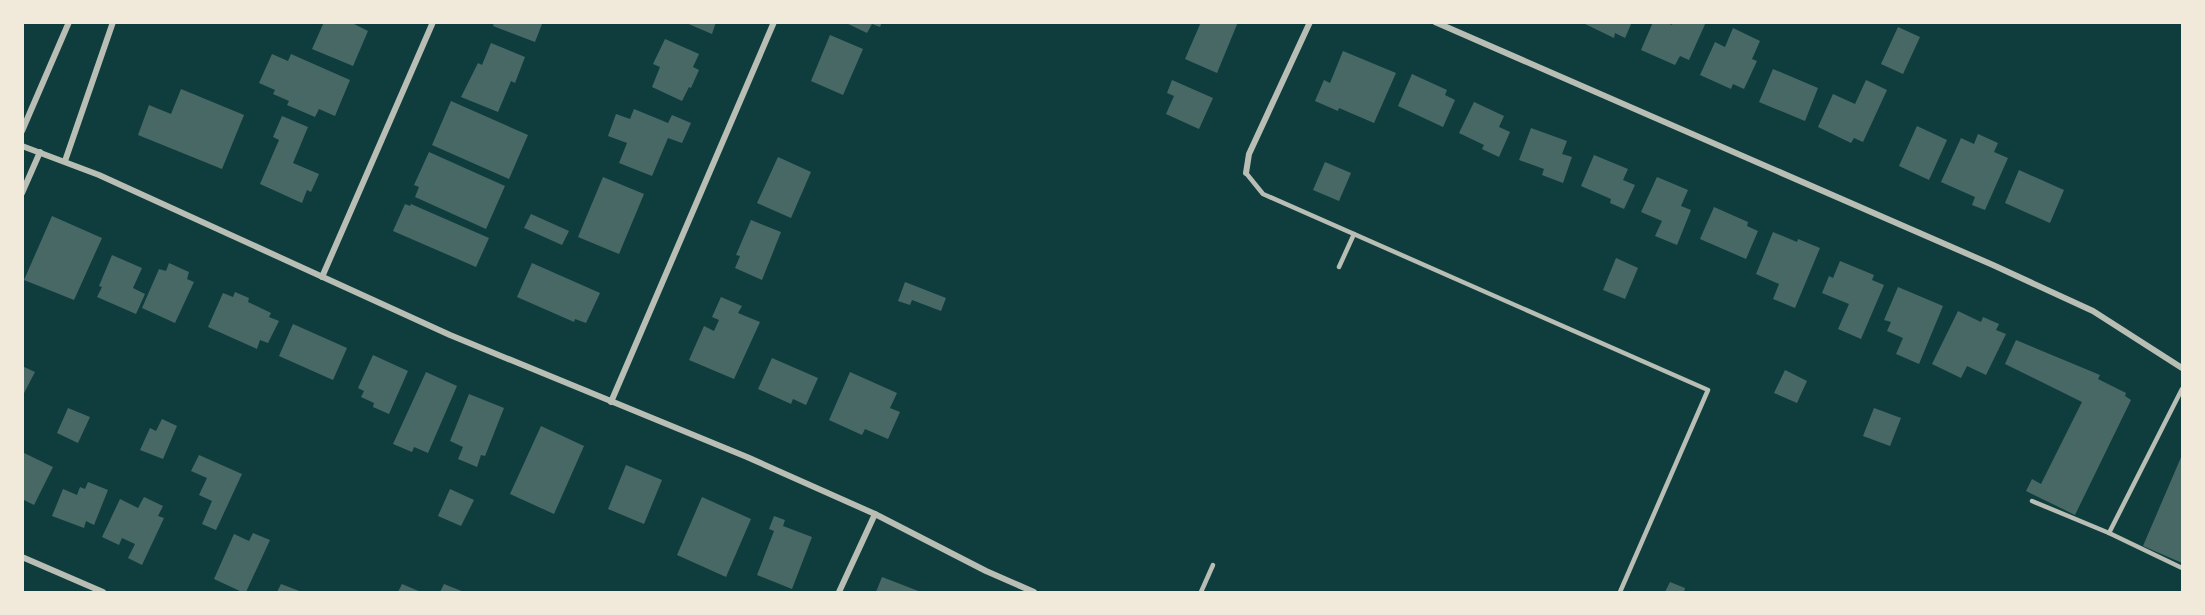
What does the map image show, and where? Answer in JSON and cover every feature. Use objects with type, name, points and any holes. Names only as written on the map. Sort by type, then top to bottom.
[{"type":"street","points":[[22,131],[69,22]]},
{"type":"street","points":[[65,162],[113,22]]},
{"type":"street","points":[[322,277],[433,22]]},
{"type":"street","points":[[611,402],[774,22]]},
{"type":"street","points":[[1246,173],[1249,154],[1310,22]]},
{"type":"street","points":[[1435,22],[2073,301],[2093,311],[2182,368]]},
{"type":"street","points":[[22,146],[65,162],[450,335],[747,457],[875,514],[986,571],[1034,592]]},
{"type":"street","points":[[22,193],[40,152]]},
{"type":"street","points":[[839,592],[875,514]]},
{"type":"street","points":[[22,557],[103,592]]},
{"type":"lane","points":[[1246,173],[1263,194],[1708,390],[1620,592]]},
{"type":"lane","points":[[1339,267],[1354,234]]},
{"type":"lane","points":[[2109,532],[2182,389]]},
{"type":"lane","points":[[2032,501],[2109,532],[2182,568]]},
{"type":"lane","points":[[1201,592],[1213,565]]},
{"type":"building","points":[[324,22],[350,22],[368,31],[353,66],[312,49]]},
{"type":"building","points":[[494,22],[538,22],[542,24],[535,42],[493,26]]},
{"type":"building","points":[[684,22],[716,22],[712,34]]},
{"type":"building","points":[[844,22],[882,22],[880,27],[872,24],[867,33]]},
{"type":"building","points":[[1201,22],[1238,22],[1217,73],[1185,59]]},
{"type":"building","points":[[1581,22],[1632,22],[1625,38],[1615,33],[1614,38]]},
{"type":"building","points":[[1653,22],[1666,22],[1672,25],[1673,22],[1706,22],[1689,60],[1680,56],[1675,65],[1641,50]]},
{"type":"building","points":[[1898,27],[1920,37],[1903,74],[1881,64]]},
{"type":"building","points":[[1733,28],[1760,41],[1752,59],[1757,61],[1744,89],[1733,84],[1731,89],[1700,75],[1715,42],[1725,47]]},
{"type":"building","points":[[830,35],[863,49],[843,95],[811,81]]},
{"type":"building","points":[[665,39],[699,54],[693,67],[699,70],[682,101],[652,87],[660,67],[653,64]]},
{"type":"building","points":[[491,43],[525,57],[515,83],[511,81],[498,112],[461,97],[478,63],[482,65]]},
{"type":"building","points":[[1343,51],[1396,73],[1374,123],[1339,108],[1338,111],[1315,101],[1324,80],[1330,83]]},
{"type":"building","points":[[272,54],[288,61],[291,54],[350,80],[335,116],[319,109],[315,117],[287,105],[289,101],[273,94],[275,90],[259,83]]},
{"type":"building","points":[[1773,69],[1818,88],[1805,121],[1759,102]]},
{"type":"building","points":[[1412,74],[1447,90],[1445,95],[1455,100],[1443,127],[1398,106]]},
{"type":"building","points":[[1172,80],[1213,98],[1199,129],[1166,114],[1174,96],[1167,93]]},
{"type":"building","points":[[1866,80],[1887,90],[1863,142],[1854,138],[1851,143],[1818,127],[1833,94],[1855,104]]},
{"type":"building","points":[[181,89],[244,115],[222,169],[138,135],[149,105],[171,114]]},
{"type":"building","points":[[451,101],[528,135],[509,179],[432,145]]},
{"type":"building","points":[[1474,102],[1504,116],[1499,127],[1510,132],[1499,157],[1482,149],[1484,145],[1459,133]]},
{"type":"building","points":[[634,109],[668,123],[672,115],[691,123],[682,143],[668,138],[652,176],[619,163],[627,143],[608,136],[616,114],[630,119]]},
{"type":"building","points":[[282,116],[308,127],[293,163],[319,174],[311,192],[307,190],[302,203],[260,184],[279,140],[273,137]]},
{"type":"building","points":[[1917,126],[1947,140],[1929,180],[1899,166]]},
{"type":"building","points":[[1531,128],[1567,141],[1562,154],[1572,157],[1563,183],[1542,175],[1544,169],[1519,160]]},
{"type":"building","points":[[1978,134],[1998,143],[1994,152],[2008,158],[1985,210],[1972,205],[1975,197],[1941,182],[1961,138],[1974,144]]},
{"type":"building","points":[[429,152],[505,186],[486,229],[415,197],[419,187],[414,185]]},
{"type":"building","points":[[1594,155],[1628,169],[1623,180],[1635,185],[1624,209],[1610,203],[1611,199],[1581,186]]},
{"type":"building","points":[[778,157],[811,172],[791,218],[757,203]]},
{"type":"building","points":[[1325,162],[1351,173],[1339,201],[1313,190]]},
{"type":"building","points":[[2019,170],[2064,190],[2050,223],[2005,203]]},
{"type":"building","points":[[603,177],[644,194],[619,254],[578,237]]},
{"type":"building","points":[[1657,177],[1688,190],[1681,206],[1691,210],[1677,245],[1655,236],[1662,221],[1641,212]]},
{"type":"building","points":[[405,204],[410,206],[411,204],[489,238],[476,267],[393,231]]},
{"type":"building","points":[[1714,207],[1748,222],[1747,226],[1758,231],[1746,259],[1700,239]]},
{"type":"building","points":[[531,214],[569,231],[562,245],[524,228]]},
{"type":"building","points":[[52,216],[102,238],[74,300],[24,280]]},
{"type":"building","points":[[751,220],[781,232],[762,280],[735,268],[740,256],[736,255]]},
{"type":"building","points":[[1773,232],[1820,248],[1795,308],[1773,299],[1779,284],[1756,274]]},
{"type":"building","points":[[112,255],[142,268],[133,288],[145,294],[136,314],[97,297],[102,287],[99,286]]},
{"type":"building","points":[[1616,258],[1638,268],[1625,299],[1603,290]]},
{"type":"building","points":[[1840,261],[1874,275],[1872,280],[1884,285],[1861,339],[1838,329],[1849,304],[1822,293],[1829,276],[1833,278]]},
{"type":"building","points":[[169,263],[189,272],[187,279],[194,282],[175,323],[142,308],[159,269],[166,271]]},
{"type":"building","points":[[532,263],[600,293],[586,323],[575,319],[574,322],[517,297]]},
{"type":"building","points":[[905,282],[946,298],[941,311],[912,300],[910,305],[898,301]]},
{"type":"building","points":[[1898,287],[1943,306],[1919,364],[1896,354],[1903,338],[1887,331],[1891,322],[1884,320]]},
{"type":"building","points":[[235,292],[249,298],[248,302],[271,313],[269,317],[279,321],[268,343],[260,340],[257,349],[208,327],[223,293],[233,297]]},
{"type":"building","points":[[721,297],[742,306],[738,313],[760,322],[734,379],[689,360],[704,326],[714,331],[719,320],[712,317]]},
{"type":"building","points":[[1958,311],[1981,322],[1983,317],[1999,324],[1996,330],[2006,334],[1986,375],[1967,366],[1961,378],[1932,364]]},
{"type":"building","points":[[293,324],[347,348],[333,380],[279,356]]},
{"type":"building","points":[[2016,340],[2100,375],[2098,379],[2126,393],[2125,396],[2131,400],[2075,515],[2026,491],[2032,479],[2041,484],[2082,402],[2005,364]]},
{"type":"building","points":[[373,355],[408,371],[389,414],[373,407],[374,403],[361,397],[364,391],[358,388]]},
{"type":"building","points":[[772,358],[818,378],[806,405],[793,399],[791,404],[758,389]]},
{"type":"building","points":[[22,366],[35,372],[22,397]]},
{"type":"building","points":[[1785,370],[1807,381],[1797,403],[1774,393]]},
{"type":"building","points":[[426,372],[457,386],[428,453],[414,447],[412,452],[393,444]]},
{"type":"building","points":[[850,372],[897,393],[890,408],[900,412],[888,439],[865,429],[862,435],[829,420]]},
{"type":"building","points":[[469,394],[504,408],[485,456],[481,455],[477,467],[458,459],[463,447],[450,441]]},
{"type":"building","points":[[68,408],[90,417],[78,443],[57,433]]},
{"type":"building","points":[[1874,408],[1901,418],[1890,446],[1863,436]]},
{"type":"building","points":[[162,419],[177,426],[163,459],[140,450],[150,428],[156,431]]},
{"type":"building","points":[[541,426],[584,446],[554,514],[510,494]]},
{"type":"building","points":[[22,452],[53,467],[34,505],[22,499]]},
{"type":"building","points":[[199,455],[242,474],[216,530],[202,524],[212,501],[199,495],[207,478],[191,471]]},
{"type":"building","points":[[2182,455],[2182,563],[2143,546]]},
{"type":"building","points":[[626,465],[662,480],[644,524],[608,509]]},
{"type":"building","points":[[88,482],[108,490],[94,525],[86,521],[84,528],[52,516],[63,489],[77,495],[80,487],[85,489]]},
{"type":"building","points":[[450,489],[474,500],[461,526],[438,516]]},
{"type":"building","points":[[144,497],[163,506],[158,516],[164,518],[142,565],[128,558],[135,544],[122,538],[119,545],[102,537],[120,499],[138,508]]},
{"type":"building","points":[[702,497],[751,519],[726,577],[677,555]]},
{"type":"building","points":[[774,516],[785,520],[783,526],[812,537],[792,589],[757,575],[774,531],[769,529]]},
{"type":"building","points":[[253,533],[270,540],[246,592],[214,579],[234,534],[249,541]]},
{"type":"building","points":[[882,577],[921,592],[876,592]]},
{"type":"building","points":[[1670,582],[1685,588],[1684,592],[1665,592]]},
{"type":"building","points":[[281,584],[302,592],[277,592]]},
{"type":"building","points":[[402,584],[421,592],[398,592]]},
{"type":"building","points":[[444,584],[464,592],[440,592]]}]
